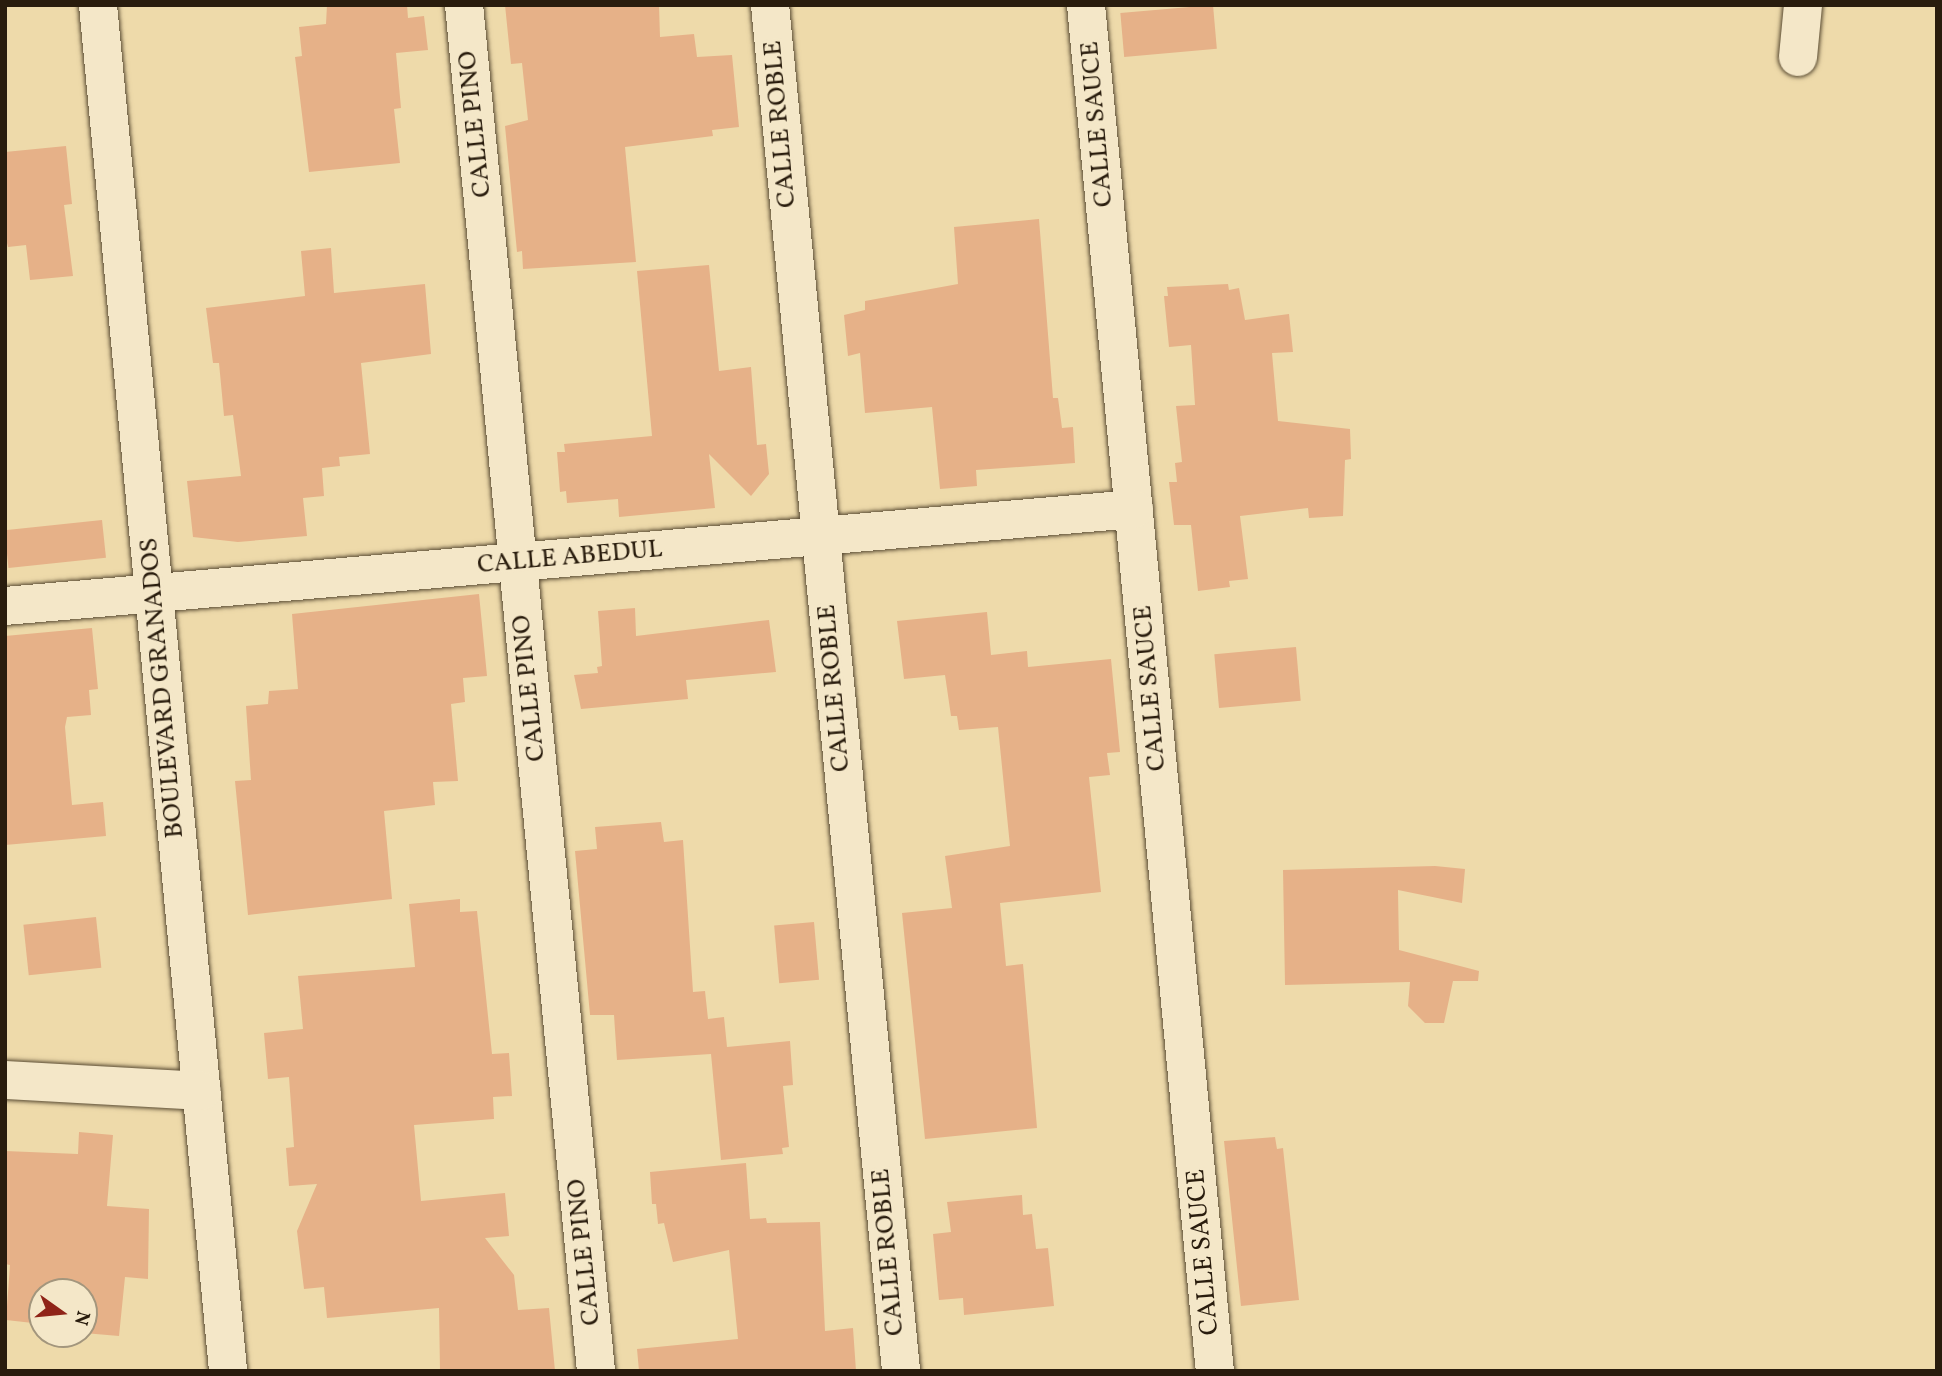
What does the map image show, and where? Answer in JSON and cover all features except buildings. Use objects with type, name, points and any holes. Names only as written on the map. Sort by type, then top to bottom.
[{"type":"street","name":"BOULEVARD GRANADOS","points":[[98,5],[228,1371]]},
{"type":"street","name":"CALLE PINO","points":[[464,5],[596,1371]]},
{"type":"street","name":"CALLE ROBLE","points":[[770,5],[901,1371]]},
{"type":"street","name":"CALLE SAUCE","points":[[1086,5],[1215,1371]]},
{"type":"street","points":[[1798,57],[1803,5]]},
{"type":"street","name":"CALLE ABEDUL","points":[[5,606],[1134,509]]},
{"type":"street","points":[[5,1080],[202,1091]]}]
